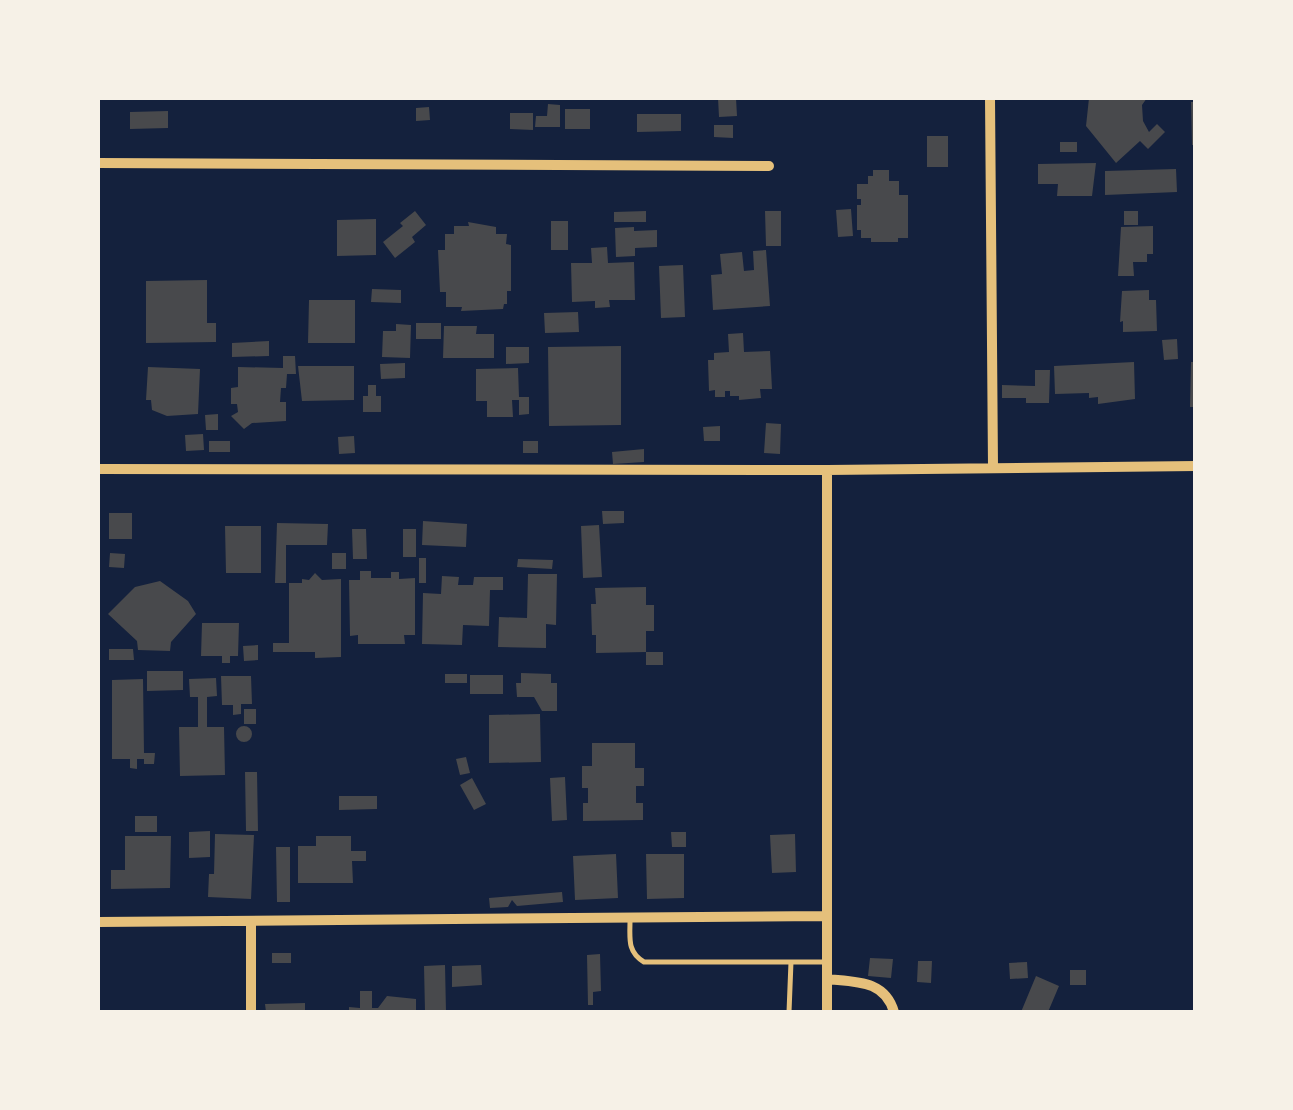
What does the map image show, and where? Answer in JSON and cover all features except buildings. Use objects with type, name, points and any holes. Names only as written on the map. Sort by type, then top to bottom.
[{"type":"street","points":[[990,98],[993,466]]},
{"type":"street","points":[[98,162],[769,166]]},
{"type":"street","points":[[98,469],[1196,466]]},
{"type":"street","points":[[827,470],[827,1012]]},
{"type":"street","points":[[98,922],[826,916]]},
{"type":"street","points":[[250,922],[251,1012]]},
{"type":"street","points":[[827,980],[867,982],[888,997],[894,1012]]},
{"type":"lane","points":[[630,918],[632,952],[644,962],[826,962]]},
{"type":"lane","points":[[790,1012],[791,962]]}]
